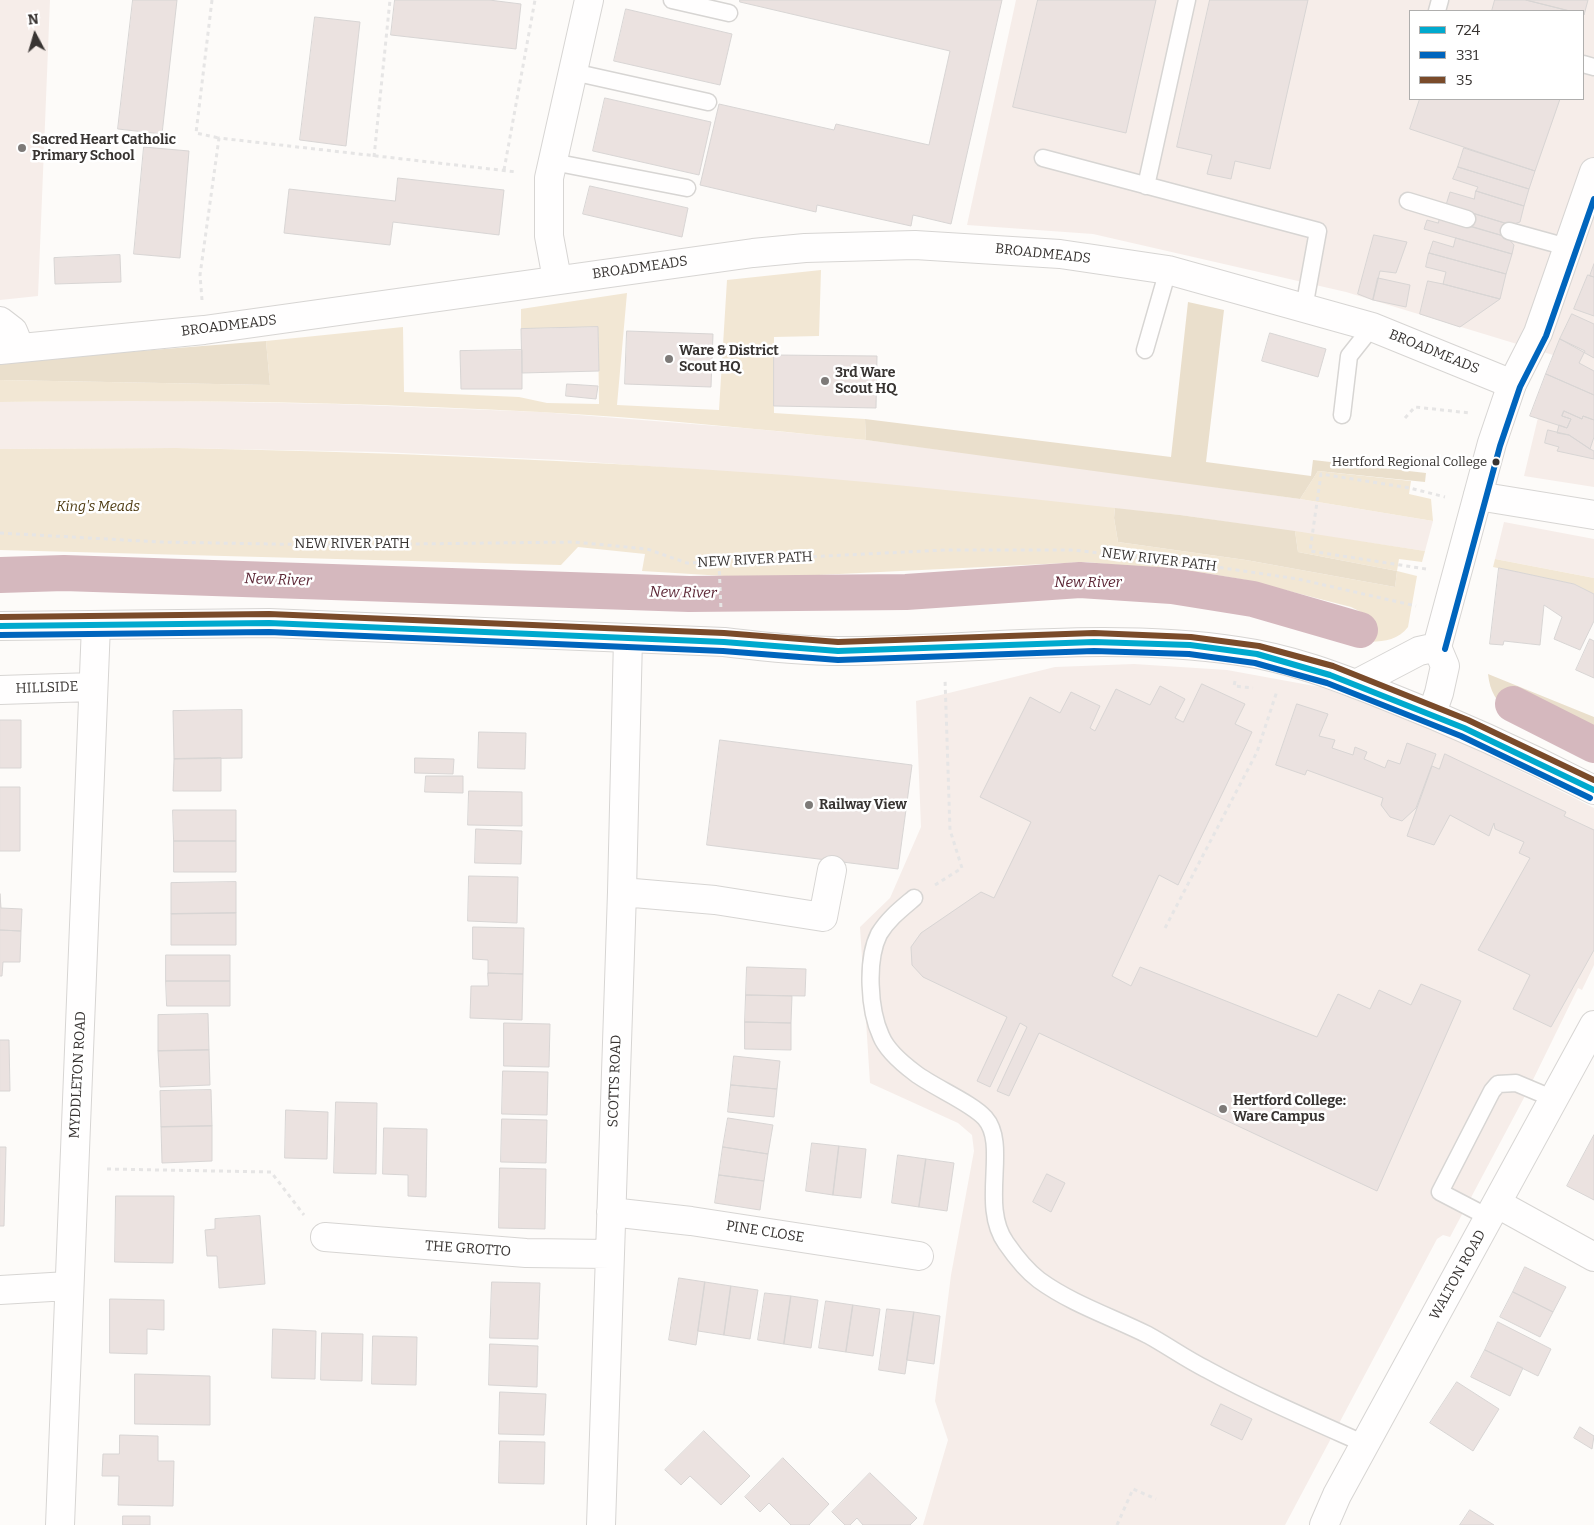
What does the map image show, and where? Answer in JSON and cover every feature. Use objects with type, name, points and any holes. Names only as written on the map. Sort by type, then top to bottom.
[{"type":"street","points":[[557,279],[549,236],[551,170],[589,0]]},
{"type":"street","points":[[1432,713],[1439,694],[1445,666],[1437,647],[1478,496],[1512,384],[1538,334],[1594,172]]},
{"type":"street","name":"BROADMEADS","points":[[0,321],[13,331],[10,349],[204,330],[753,253],[865,245],[986,248],[1060,254],[1168,270],[1372,326],[1512,384]]},
{"type":"street","points":[[1478,496],[1594,515]]},
{"type":"street","points":[[0,626],[269,623],[628,638],[852,651],[1080,641],[1167,643],[1239,651],[1310,666],[1432,713],[1594,790]]},
{"type":"street","name":"MYDDLETON ROAD","points":[[60,1525],[68,1286],[83,988],[96,625]]},
{"type":"street","name":"SCOTTS ROAD","points":[[601,1525],[622,892],[628,638]]},
{"type":"street","points":[[1356,684],[1420,652],[1437,647]]},
{"type":"street","name":"HILLSIDE","points":[[0,690],[93,686]]},
{"type":"street","points":[[622,892],[715,900],[823,917],[832,870]]},
{"type":"street","name":"WALTON ROAD","points":[[1324,1525],[1337,1495],[1594,1025]]},
{"type":"street","points":[[1494,1211],[1594,1257]]},
{"type":"street","name":"PINE CLOSE","points":[[611,1212],[691,1221],[919,1256]]},
{"type":"street","name":"THE GROTTO","points":[[325,1237],[526,1253],[610,1254]]},
{"type":"street","points":[[0,1290],[68,1286]]},
{"type":"lane","points":[[672,0],[729,12]]},
{"type":"lane","points":[[1146,186],[1187,0]]},
{"type":"lane","points":[[573,72],[708,102]]},
{"type":"lane","points":[[1043,158],[1318,231],[1304,308]]},
{"type":"lane","points":[[551,170],[687,188]]},
{"type":"lane","points":[[1408,201],[1467,219]]},
{"type":"lane","points":[[1509,231],[1568,247]]},
{"type":"lane","points":[[1145,350],[1168,270]]},
{"type":"lane","points":[[1342,415],[1348,356],[1372,326]]},
{"type":"lane","points":[[914,898],[889,920],[879,935],[873,951],[870,969],[872,1000],[881,1037],[892,1052],[914,1072],[986,1118],[992,1131],[995,1147],[993,1185],[997,1227],[1005,1242],[1021,1262],[1038,1280],[1065,1296],[1148,1335],[1207,1370],[1283,1408],[1365,1444]]},
{"type":"lane","points":[[1494,1211],[1440,1192],[1492,1091],[1498,1084],[1516,1083],[1554,1099]]},
{"type":"path","points":[[212,0],[196,133],[219,138],[374,157],[504,170],[551,170]]},
{"type":"path","points":[[374,157],[390,0]]},
{"type":"path","points":[[504,170],[535,0]]},
{"type":"path","points":[[204,330],[200,275],[219,138]]},
{"type":"path","points":[[1405,418],[1415,407],[1502,416]]},
{"type":"path","points":[[1398,565],[1310,551],[1321,474],[1410,488]]},
{"type":"path","name":"NEW RIVER PATH","points":[[0,533],[220,543],[329,545],[574,542],[647,549],[686,563],[719,563],[945,550],[1073,550],[1189,563],[1298,579],[1446,613]]},
{"type":"path","points":[[719,563],[722,615]]},
{"type":"path","points":[[944,648],[949,738],[950,830],[962,868]]},
{"type":"path","points":[[1239,651],[1234,686],[1260,689]]},
{"type":"path","points":[[1165,928],[1258,752],[1277,691],[1269,690]]},
{"type":"path","points":[[73,1169],[271,1172],[303,1214],[325,1237]]},
{"type":"path","points":[[1117,1525],[1132,1489],[1156,1499]]},
{"type":"shaded area","name":"Sacred Heart Catholic Primary School","points":[[0,0],[50,0],[38,296],[0,300]]},
{"type":"shaded area","points":[[1016,0],[1594,0],[1594,487],[1524,476],[1553,355],[1346,292],[1093,234],[967,225]]},
{"type":"shaded area","points":[[1188,302],[1224,310],[1206,462],[1311,476],[1313,460],[1426,473],[1425,482],[1318,471],[1300,499],[866,440],[865,419],[1171,457]]},
{"type":"shaded area","points":[[266,341],[270,385],[0,380],[0,362]]},
{"type":"shaded area","points":[[126,400],[335,404],[541,412],[755,429],[866,440],[1082,468],[1300,499],[1433,521],[1425,551],[1180,515],[787,476],[561,460],[380,452],[176,448],[0,449],[0,402]]},
{"type":"shaded area","points":[[1115,508],[1295,531],[1298,552],[1397,571],[1395,587],[1246,560],[1118,542],[1114,518]]},
{"type":"shaded area","points":[[1504,522],[1594,539],[1594,578],[1495,559]]},
{"type":"shaded area","name":"Hertford College: Ware Campus","points":[[1134,664],[1227,670],[1320,687],[1426,724],[1594,808],[1594,965],[1582,990],[1578,988],[1526,1094],[1450,1237],[1443,1235],[1437,1239],[1285,1525],[923,1525],[948,1440],[935,1401],[951,1275],[974,1151],[972,1135],[958,1123],[870,1083],[860,927],[890,898],[921,827],[916,701],[1055,667]]},
{"type":"shaded area","points":[[1488,674],[1594,717],[1594,733],[1517,696],[1510,713],[1494,696]]},
{"type":"green space","points":[[821,270],[819,336],[774,337],[774,413],[865,419],[866,440],[581,414],[405,406],[270,402],[0,402],[0,380],[270,385],[266,341],[403,327],[404,392],[519,397],[547,403],[599,404],[598,327],[521,329],[521,309],[627,293],[617,405],[719,410],[727,280]]},
{"type":"green space","name":"King's Meads","points":[[176,448],[404,454],[633,465],[785,475],[950,490],[1115,508],[1114,518],[1118,542],[1246,560],[1395,587],[1397,571],[1417,576],[1408,627],[1403,633],[1391,639],[1369,642],[1355,641],[1367,615],[1351,607],[1246,580],[1204,573],[1086,562],[757,578],[642,571],[645,554],[578,547],[561,565],[0,550],[0,449]]},
{"type":"green space","points":[[1318,471],[1411,481],[1409,494],[1431,499],[1433,521],[1300,499]]},
{"type":"green space","points":[[1295,531],[1425,551],[1422,562],[1399,559],[1397,571],[1298,552]]},
{"type":"green space","points":[[1495,559],[1594,578],[1594,594],[1574,584],[1493,567]]},
{"type":"building","points":[[133,0],[177,0],[162,134],[118,129]]},
{"type":"building","points":[[395,0],[489,0],[521,4],[516,49],[391,35]]},
{"type":"building","points":[[740,0],[1002,0],[951,224],[913,215],[911,226],[817,205],[816,212],[700,185],[719,104],[834,130],[836,124],[929,145],[950,51],[740,2]]},
{"type":"building","points":[[1038,0],[1156,0],[1126,133],[1013,107]]},
{"type":"building","points":[[1210,0],[1308,0],[1270,169],[1235,161],[1231,179],[1207,174],[1212,155],[1177,147]]},
{"type":"building","points":[[1495,0],[1526,0],[1566,10],[1492,10]]},
{"type":"building","points":[[1526,0],[1588,0],[1584,15],[1584,10],[1566,10]]},
{"type":"building","points":[[626,9],[732,34],[720,85],[614,61]]},
{"type":"building","points":[[315,17],[360,22],[346,146],[300,140]]},
{"type":"building","points":[[605,98],[711,122],[699,175],[593,151]]},
{"type":"building","points":[[1420,100],[1560,100],[1535,171],[1410,129]]},
{"type":"building","points":[[144,147],[189,151],[180,258],[134,254]]},
{"type":"building","points":[[1464,148],[1535,171],[1529,189],[1458,167]]},
{"type":"building","points":[[1458,167],[1529,189],[1524,206],[1476,191],[1478,187],[1453,179]]},
{"type":"building","points":[[398,178],[504,190],[499,235],[393,222],[390,245],[284,233],[289,189],[395,201]]},
{"type":"building","points":[[590,186],[688,208],[682,237],[583,214]]},
{"type":"building","points":[[1476,191],[1524,206],[1520,222],[1511,225],[1446,205],[1450,192],[1474,199]]},
{"type":"building","points":[[1469,212],[1511,225],[1507,237],[1465,225]]},
{"type":"building","points":[[1440,217],[1507,237],[1514,245],[1512,254],[1424,229],[1427,220],[1438,223]]},
{"type":"building","points":[[1374,235],[1407,242],[1396,273],[1380,271],[1373,300],[1358,294]]},
{"type":"building","points":[[1456,238],[1512,254],[1506,274],[1429,253],[1433,241],[1453,247]]},
{"type":"building","points":[[1429,253],[1506,274],[1500,299],[1443,284],[1446,272],[1426,267]]},
{"type":"building","points":[[120,255],[121,282],[55,284],[54,258]]},
{"type":"building","points":[[1594,264],[1594,277],[1590,276]]},
{"type":"building","points":[[1588,275],[1594,277],[1594,316],[1574,309]]},
{"type":"building","points":[[1378,278],[1410,285],[1406,307],[1373,300]]},
{"type":"building","points":[[1428,281],[1500,299],[1460,327],[1420,314]]},
{"type":"building","points":[[1572,314],[1594,324],[1594,358],[1560,339]]},
{"type":"building","points":[[598,327],[599,371],[522,373],[521,329]]},
{"type":"building","name":"Ware & District Scout HQ","points":[[627,331],[713,334],[711,387],[625,384]]},
{"type":"building","points":[[1270,333],[1326,349],[1318,377],[1262,361]]},
{"type":"building","points":[[1560,339],[1585,351],[1579,363],[1594,371],[1594,395],[1546,374]]},
{"type":"building","points":[[522,350],[522,389],[461,389],[460,351]]},
{"type":"building","name":"3rd Ware Scout HQ","points":[[774,355],[877,356],[876,408],[774,406]]},
{"type":"building","points":[[1546,374],[1594,395],[1594,420],[1583,416],[1582,419],[1564,411],[1562,416],[1571,419],[1567,428],[1530,416]]},
{"type":"building","points":[[567,384],[598,386],[596,399],[566,396]]},
{"type":"building","points":[[1564,411],[1582,419],[1583,416],[1594,420],[1594,437],[1590,449],[1569,435],[1557,433],[1559,425],[1567,428],[1571,419],[1562,416]]},
{"type":"building","points":[[1548,430],[1569,435],[1594,451],[1594,459],[1557,451],[1559,447],[1545,443]]},
{"type":"building","points":[[1499,568],[1574,584],[1594,594],[1594,621],[1580,650],[1554,639],[1562,617],[1544,605],[1540,645],[1504,641],[1503,645],[1490,644]]},
{"type":"building","points":[[1590,639],[1594,641],[1594,678],[1576,670]]},
{"type":"building","points":[[1202,684],[1245,704],[1235,724],[1252,732],[1178,885],[1159,875],[1112,976],[1131,986],[1140,967],[1317,1037],[1338,994],[1370,1009],[1379,990],[1411,1005],[1421,984],[1461,1001],[1377,1191],[1039,1033],[1009,1096],[997,1091],[1027,1027],[1020,1023],[990,1087],[977,1081],[1007,1017],[923,977],[912,965],[911,947],[921,933],[981,892],[994,898],[1031,822],[980,797],[1030,697],[1060,713],[1071,692],[1100,706],[1090,728],[1095,731],[1116,689],[1150,705],[1160,686],[1185,699],[1175,718],[1183,722]]},
{"type":"building","points":[[1297,704],[1328,714],[1319,736],[1335,740],[1332,748],[1353,755],[1355,747],[1367,752],[1364,759],[1385,768],[1388,760],[1400,764],[1407,743],[1436,754],[1416,808],[1402,821],[1390,817],[1381,805],[1383,798],[1307,770],[1305,775],[1276,765]]},
{"type":"building","points":[[242,710],[242,758],[174,759],[173,711]]},
{"type":"building","points":[[0,720],[21,720],[21,768],[0,768]]},
{"type":"building","points":[[479,732],[526,733],[525,769],[478,768]]},
{"type":"building","name":"Railway View","points":[[720,740],[912,765],[898,869],[707,845]]},
{"type":"building","points":[[1445,754],[1566,812],[1564,816],[1594,830],[1594,950],[1551,1027],[1513,1009],[1530,975],[1478,950],[1530,858],[1519,853],[1524,842],[1495,829],[1494,823],[1489,836],[1450,815],[1434,845],[1407,836],[1432,766],[1439,769]]},
{"type":"building","points":[[221,758],[221,791],[173,791],[174,759]]},
{"type":"building","points":[[415,758],[454,759],[453,774],[415,773]]},
{"type":"building","points":[[426,776],[463,776],[463,793],[425,792]]},
{"type":"building","points":[[0,787],[20,787],[20,851],[0,851]]},
{"type":"building","points":[[469,791],[522,792],[522,826],[468,825]]},
{"type":"building","points":[[173,810],[236,810],[236,841],[174,841]]},
{"type":"building","points":[[476,829],[522,831],[521,864],[475,863]]},
{"type":"building","points":[[174,841],[236,841],[236,872],[174,872]]},
{"type":"building","points":[[469,876],[518,877],[517,923],[468,921]]},
{"type":"building","points":[[236,882],[236,913],[171,914],[171,883]]},
{"type":"building","points":[[0,894],[1,908],[22,909],[21,931],[0,930]]},
{"type":"building","points":[[236,913],[236,945],[171,945],[171,914]]},
{"type":"building","points":[[473,927],[524,928],[523,974],[488,973],[488,960],[473,959]]},
{"type":"building","points":[[0,930],[21,931],[20,962],[3,962],[2,976],[0,976]]},
{"type":"building","points":[[166,955],[230,955],[230,981],[166,981]]},
{"type":"building","points":[[747,967],[806,969],[805,996],[746,995]]},
{"type":"building","points":[[488,973],[523,974],[522,1020],[470,1018],[471,986],[488,986]]},
{"type":"building","points":[[166,981],[230,981],[230,1006],[167,1006]]},
{"type":"building","points":[[746,995],[792,996],[791,1023],[745,1022]]},
{"type":"building","points":[[208,1014],[209,1050],[158,1051],[158,1015]]},
{"type":"building","points":[[745,1022],[791,1023],[791,1050],[745,1049]]},
{"type":"building","points":[[504,1023],[550,1024],[549,1067],[504,1066]]},
{"type":"building","points":[[0,1040],[9,1040],[10,1091],[0,1091]]},
{"type":"building","points":[[209,1050],[210,1085],[160,1087],[158,1051]]},
{"type":"building","points":[[734,1056],[780,1061],[777,1089],[731,1085]]},
{"type":"building","points":[[503,1071],[548,1072],[547,1115],[502,1114]]},
{"type":"building","points":[[731,1085],[777,1089],[774,1117],[728,1112]]},
{"type":"building","points":[[211,1090],[212,1126],[161,1127],[160,1091]]},
{"type":"building","points":[[336,1102],[377,1103],[376,1174],[334,1173]]},
{"type":"building","points":[[286,1110],[328,1112],[327,1159],[285,1158]]},
{"type":"building","points":[[728,1118],[773,1125],[768,1154],[723,1147]]},
{"type":"building","points":[[502,1119],[547,1120],[546,1163],[501,1162]]},
{"type":"building","points":[[212,1126],[212,1161],[162,1163],[161,1127]]},
{"type":"building","points":[[384,1128],[427,1129],[426,1197],[408,1196],[408,1175],[383,1174]]},
{"type":"building","points":[[1594,1135],[1594,1200],[1567,1186]]},
{"type":"building","points":[[812,1143],[839,1146],[833,1195],[806,1191]]},
{"type":"building","points":[[839,1146],[866,1149],[861,1198],[833,1195]]},
{"type":"building","points":[[0,1147],[6,1147],[4,1226],[0,1226]]},
{"type":"building","points":[[723,1147],[768,1154],[764,1181],[719,1175]]},
{"type":"building","points":[[898,1155],[926,1159],[919,1207],[892,1203]]},
{"type":"building","points":[[926,1159],[954,1163],[947,1211],[919,1207]]},
{"type":"building","points":[[500,1168],[546,1169],[545,1229],[499,1228]]},
{"type":"building","points":[[1047,1174],[1065,1183],[1051,1212],[1033,1202]]},
{"type":"building","points":[[719,1175],[764,1181],[760,1210],[715,1203]]},
{"type":"building","points":[[116,1196],[174,1196],[173,1263],[115,1262]]},
{"type":"building","points":[[260,1216],[265,1284],[219,1288],[217,1256],[207,1256],[205,1230],[215,1229],[215,1219]]},
{"type":"building","points":[[1525,1267],[1566,1287],[1553,1312],[1513,1292]]},
{"type":"building","points":[[679,1278],[705,1282],[696,1345],[669,1340]]},
{"type":"building","points":[[492,1282],[540,1283],[538,1339],[490,1338]]},
{"type":"building","points":[[705,1282],[731,1286],[724,1335],[698,1331]]},
{"type":"building","points":[[731,1286],[758,1290],[750,1339],[724,1335]]},
{"type":"building","points":[[1513,1292],[1553,1312],[1540,1337],[1500,1317]]},
{"type":"building","points":[[765,1293],[791,1296],[784,1344],[758,1340]]},
{"type":"building","points":[[791,1296],[818,1300],[811,1348],[784,1344]]},
{"type":"building","points":[[110,1299],[164,1300],[164,1330],[147,1329],[147,1354],[110,1353]]},
{"type":"building","points":[[826,1301],[853,1305],[846,1352],[819,1348]]},
{"type":"building","points":[[853,1305],[880,1309],[873,1356],[846,1352]]},
{"type":"building","points":[[887,1309],[914,1312],[905,1374],[879,1370]]},
{"type":"building","points":[[914,1312],[940,1316],[934,1364],[907,1360]]},
{"type":"building","points":[[1498,1322],[1551,1349],[1538,1376],[1485,1350]]},
{"type":"building","points":[[273,1329],[316,1331],[315,1379],[272,1378]]},
{"type":"building","points":[[322,1333],[363,1334],[362,1381],[321,1380]]},
{"type":"building","points":[[373,1336],[417,1337],[416,1385],[372,1384]]},
{"type":"building","points":[[490,1344],[538,1346],[537,1387],[489,1385]]},
{"type":"building","points":[[1485,1350],[1523,1368],[1510,1396],[1471,1377]]},
{"type":"building","points":[[135,1374],[210,1376],[210,1425],[135,1424]]},
{"type":"building","points":[[1457,1382],[1499,1409],[1473,1451],[1430,1423]]},
{"type":"building","points":[[500,1392],[546,1394],[544,1435],[499,1434]]},
{"type":"building","points":[[1221,1404],[1252,1419],[1242,1440],[1211,1425]]},
{"type":"building","points":[[1580,1427],[1594,1436],[1592,1449],[1574,1438]]},
{"type":"building","points":[[704,1431],[750,1476],[721,1505],[690,1476],[681,1485],[665,1470]]},
{"type":"building","points":[[120,1435],[158,1436],[158,1461],[174,1461],[173,1506],[118,1505],[119,1476],[102,1476],[103,1454],[119,1454]]},
{"type":"building","points":[[500,1441],[545,1442],[544,1484],[499,1483]]},
{"type":"building","points":[[783,1458],[829,1504],[809,1525],[791,1525],[769,1503],[760,1512],[745,1497]]},
{"type":"building","points":[[870,1473],[917,1518],[910,1525],[863,1525],[857,1518],[850,1525],[845,1525],[832,1512]]},
{"type":"building","points":[[1470,1510],[1494,1525],[1460,1525]]},
{"type":"building","points":[[123,1516],[150,1516],[150,1525],[123,1525]]},
{"type":"waterway","name":"New River","points":[[0,575],[64,573],[689,594],[906,592],[1080,580],[1172,586],[1253,599],[1360,630]]},
{"type":"waterway","name":"New River","points":[[1513,704],[1594,745]]},
{"type":"transit line","name":"331","points":[[1445,649],[1500,446],[1520,387],[1546,336],[1594,199]]},
{"type":"transit line","name":"35","points":[[0,617],[269,614],[724,633],[838,642],[1094,633],[1191,637],[1259,646],[1333,666],[1468,720],[1594,780]]},
{"type":"transit line","name":"724","points":[[0,626],[269,623],[724,642],[838,651],[1094,642],[1190,645],[1257,654],[1330,675],[1464,728],[1594,790]]},
{"type":"transit line","name":"331","points":[[0,635],[269,632],[723,651],[838,660],[1094,651],[1189,654],[1255,663],[1327,683],[1461,736],[1590,798]]},
{"type":"place","name":"Sacred Heart Catholic Primary School","points":[[22,148]]},
{"type":"place","name":"Ware & District Scout HQ","points":[[669,359]]},
{"type":"place","name":"3rd Ware Scout HQ","points":[[825,381]]},
{"type":"place","name":"Hertford Regional College","points":[[1496,462]]},
{"type":"place","name":"Railway View","points":[[809,805]]},
{"type":"place","name":"Hertford College: Ware Campus","points":[[1223,1109]]}]
